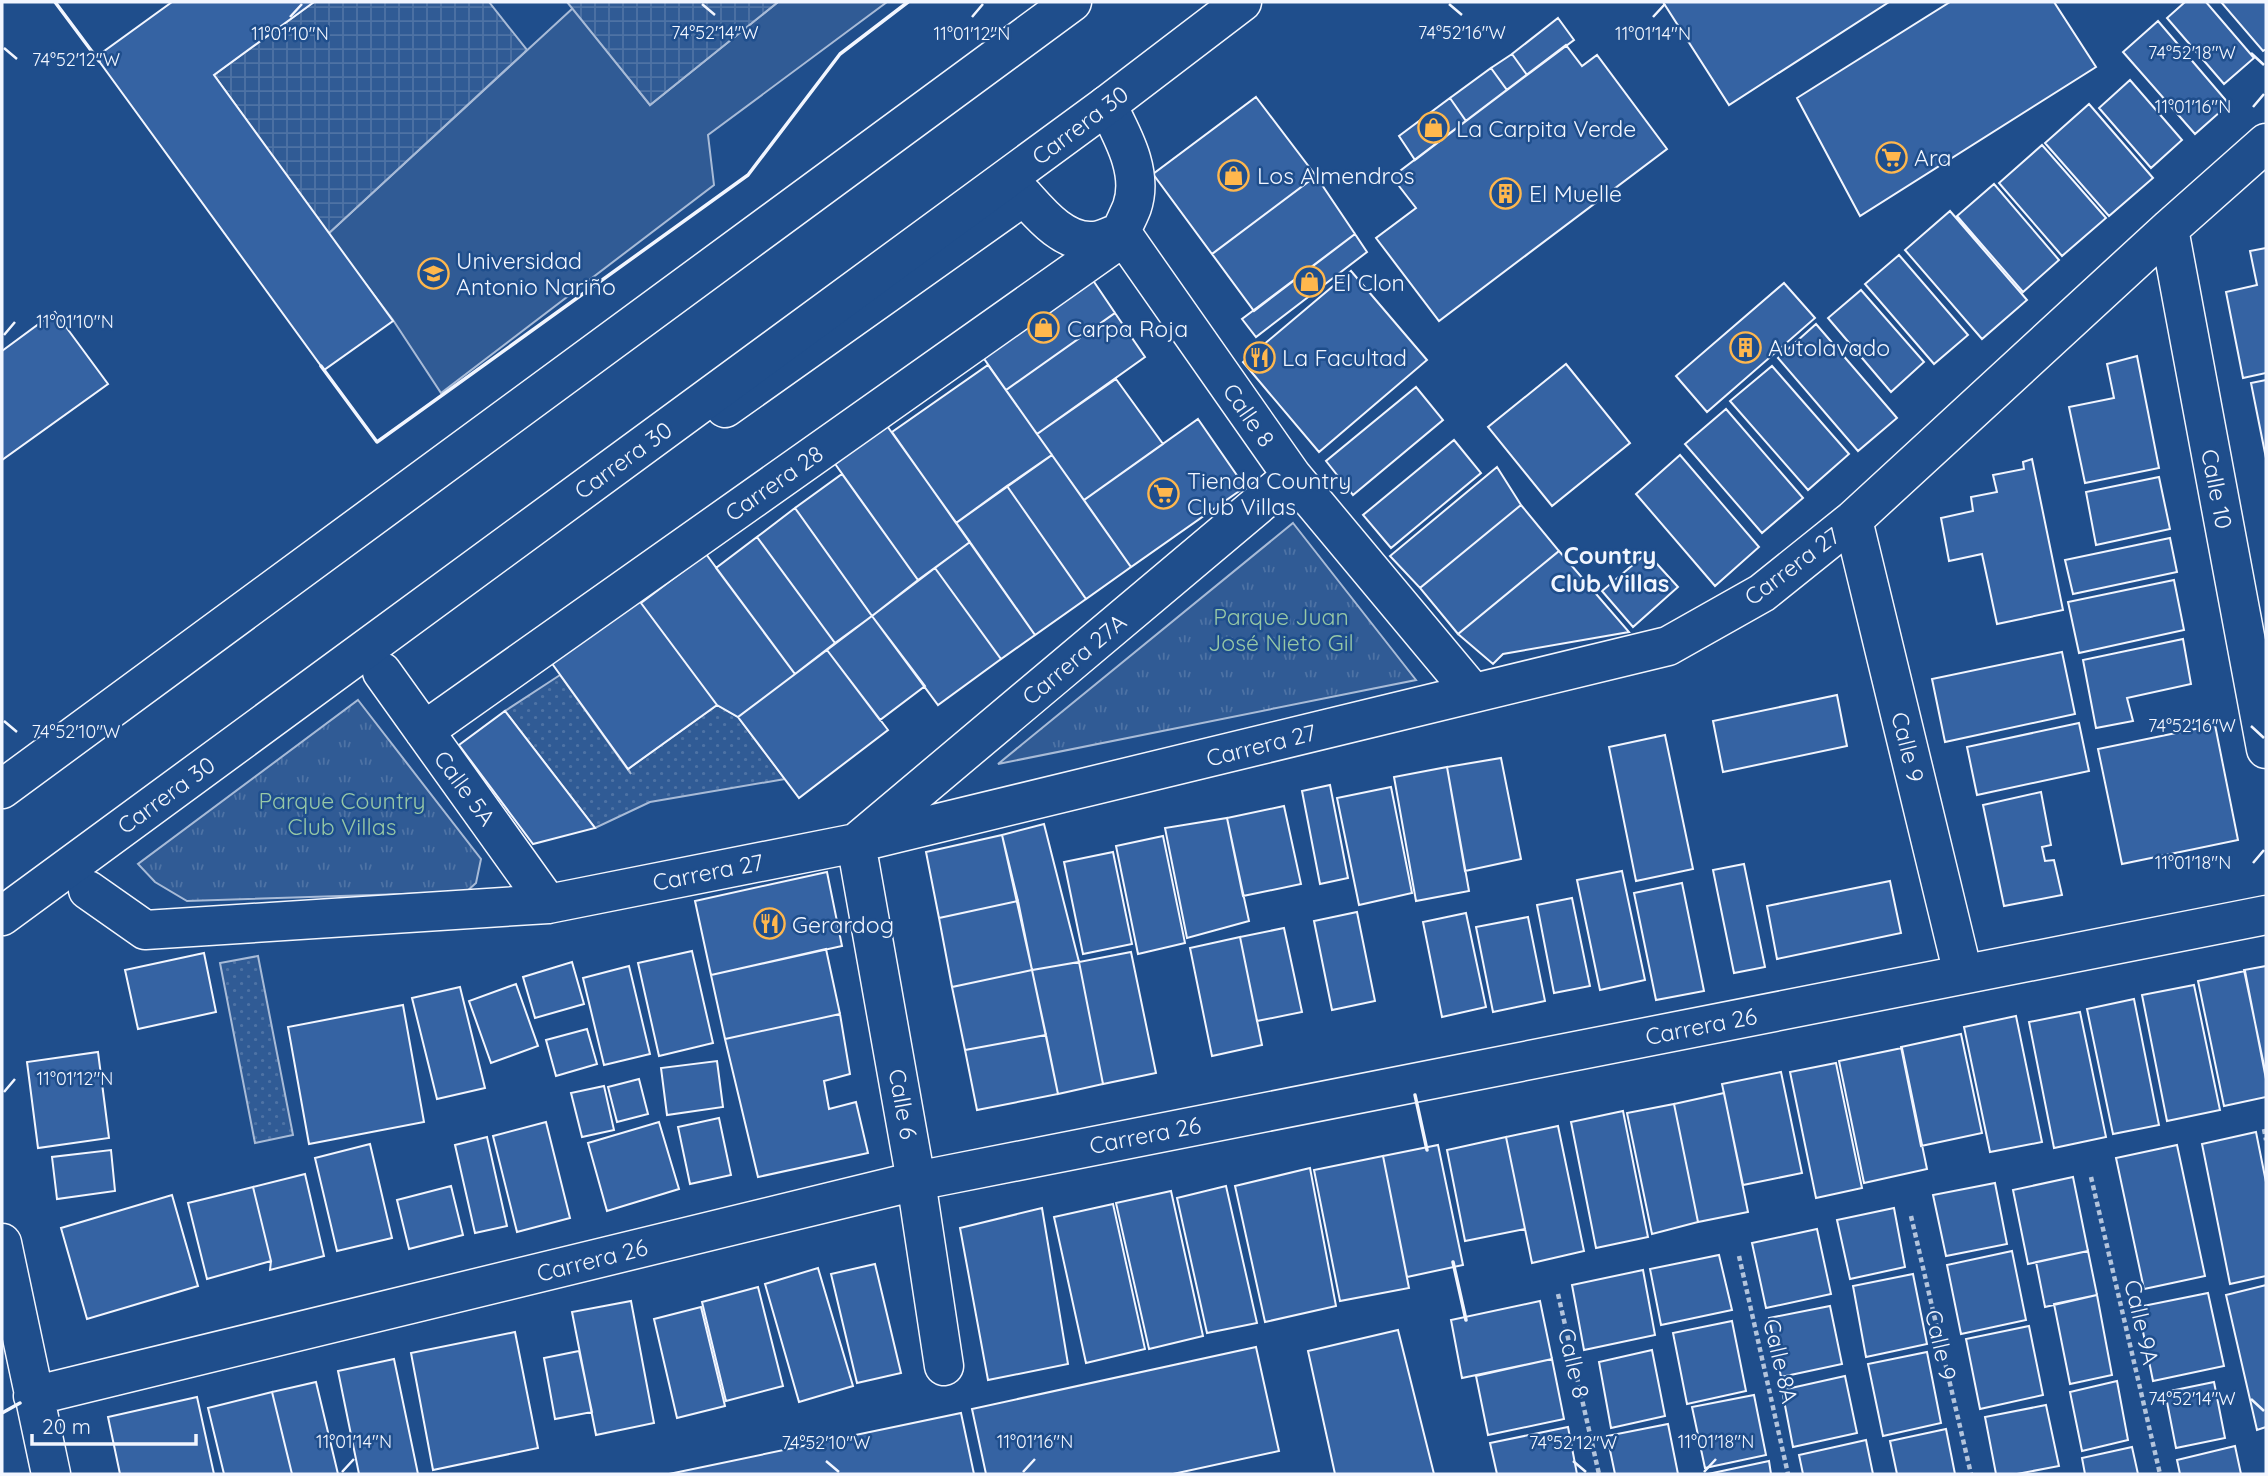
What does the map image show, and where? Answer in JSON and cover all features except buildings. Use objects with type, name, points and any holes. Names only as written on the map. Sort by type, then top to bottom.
[{"type":"street","points":[[2,789],[1072,2]]},
{"type":"street","name":"Carrera 30","points":[[2,916],[1107,105],[1242,2]]},
{"type":"street","points":[[2,923],[1024,196],[1046,221],[1068,235],[1093,241],[1122,234],[1133,205],[1135,181],[1128,147],[1107,105]]},
{"type":"street","name":"Carrera 27","points":[[88,890],[145,930],[548,904],[856,843],[1668,646],[1762,593],[1853,520],[2266,142]]},
{"type":"street","name":"Calle 10","points":[[2169,229],[2266,749]]},
{"type":"street","name":"Calle 8","points":[[1122,234],[1292,476],[1474,693]]},
{"type":"street","name":"Carrera 28","points":[[424,731],[1122,234]]},
{"type":"street","name":"Carrera 27A","points":[[856,843],[1292,476]]},
{"type":"street","name":"Calle 9","points":[[1853,520],[1963,974]]},
{"type":"street","name":"Calle 5A","points":[[382,672],[548,904]]},
{"type":"street","name":"Calle 6","points":[[856,843],[916,1181],[944,1366]]},
{"type":"street","name":"Carrera 26","points":[[33,1396],[916,1181],[2266,915]]},
{"type":"street","points":[[2,1243],[51,1474]]},
{"type":"path","points":[[2264,1129],[2266,1140]]},
{"type":"path","name":"Calle 9A","points":[[2091,1177],[2160,1474]]},
{"type":"path","name":"Calle 9","points":[[1911,1216],[1971,1474]]},
{"type":"path","name":"Calle 8A","points":[[1739,1256],[1788,1474]]},
{"type":"path","name":"Calle 8","points":[[1558,1293],[1599,1474]]},
{"type":"green space","name":"Parque Juan José Nieto Gil","points":[[1293,523],[1416,680],[998,764]]},
{"type":"green space","points":[[560,675],[631,774],[628,769],[717,705],[738,717],[785,779],[650,802],[595,828],[505,711]]},
{"type":"green space","name":"Parque Country Club Villas","points":[[358,700],[481,859],[476,883],[466,892],[187,901],[155,882],[138,864]]},
{"type":"green space","points":[[258,956],[293,1135],[255,1143],[220,963]]},
{"type":"shaded area","points":[[314,2],[489,2],[527,50],[328,234],[214,75]]},
{"type":"shaded area","points":[[567,2],[778,2],[650,105]]},
{"type":"shaded area","points":[[778,2],[887,2],[708,135],[714,185],[441,393],[393,320],[328,234],[573,8],[650,105]]},
{"type":"wall","points":[[55,2],[99,61]]},
{"type":"wall","points":[[321,366],[377,442],[748,175],[840,54],[908,2]]},
{"type":"wall","points":[[1415,1095],[1427,1150]]},
{"type":"wall","points":[[1453,1262],[1466,1320]]},
{"type":"wall","points":[[2,1413],[20,1403]]},
{"type":"place","name":"La Carpita Verde","points":[[1433,128]]},
{"type":"place","name":"Ara","points":[[1891,157]]},
{"type":"place","name":"Los Almendros","points":[[1234,175]]},
{"type":"place","name":"El Muelle","points":[[1506,193]]},
{"type":"place","name":"Universidad Antonio Nariño","points":[[433,273]]},
{"type":"place","name":"El Clon","points":[[1310,282]]},
{"type":"place","name":"Carpa Roja","points":[[1044,328]]},
{"type":"place","name":"Autolavado","points":[[1745,347]]},
{"type":"place","name":"La Facultad","points":[[1259,357]]},
{"type":"place","name":"Tienda Country Club Villas","points":[[1164,493]]},
{"type":"place","name":"Gerardog","points":[[769,924]]},
{"type":"district","name":"Country Club Villas","points":[[1610,569]]}]
